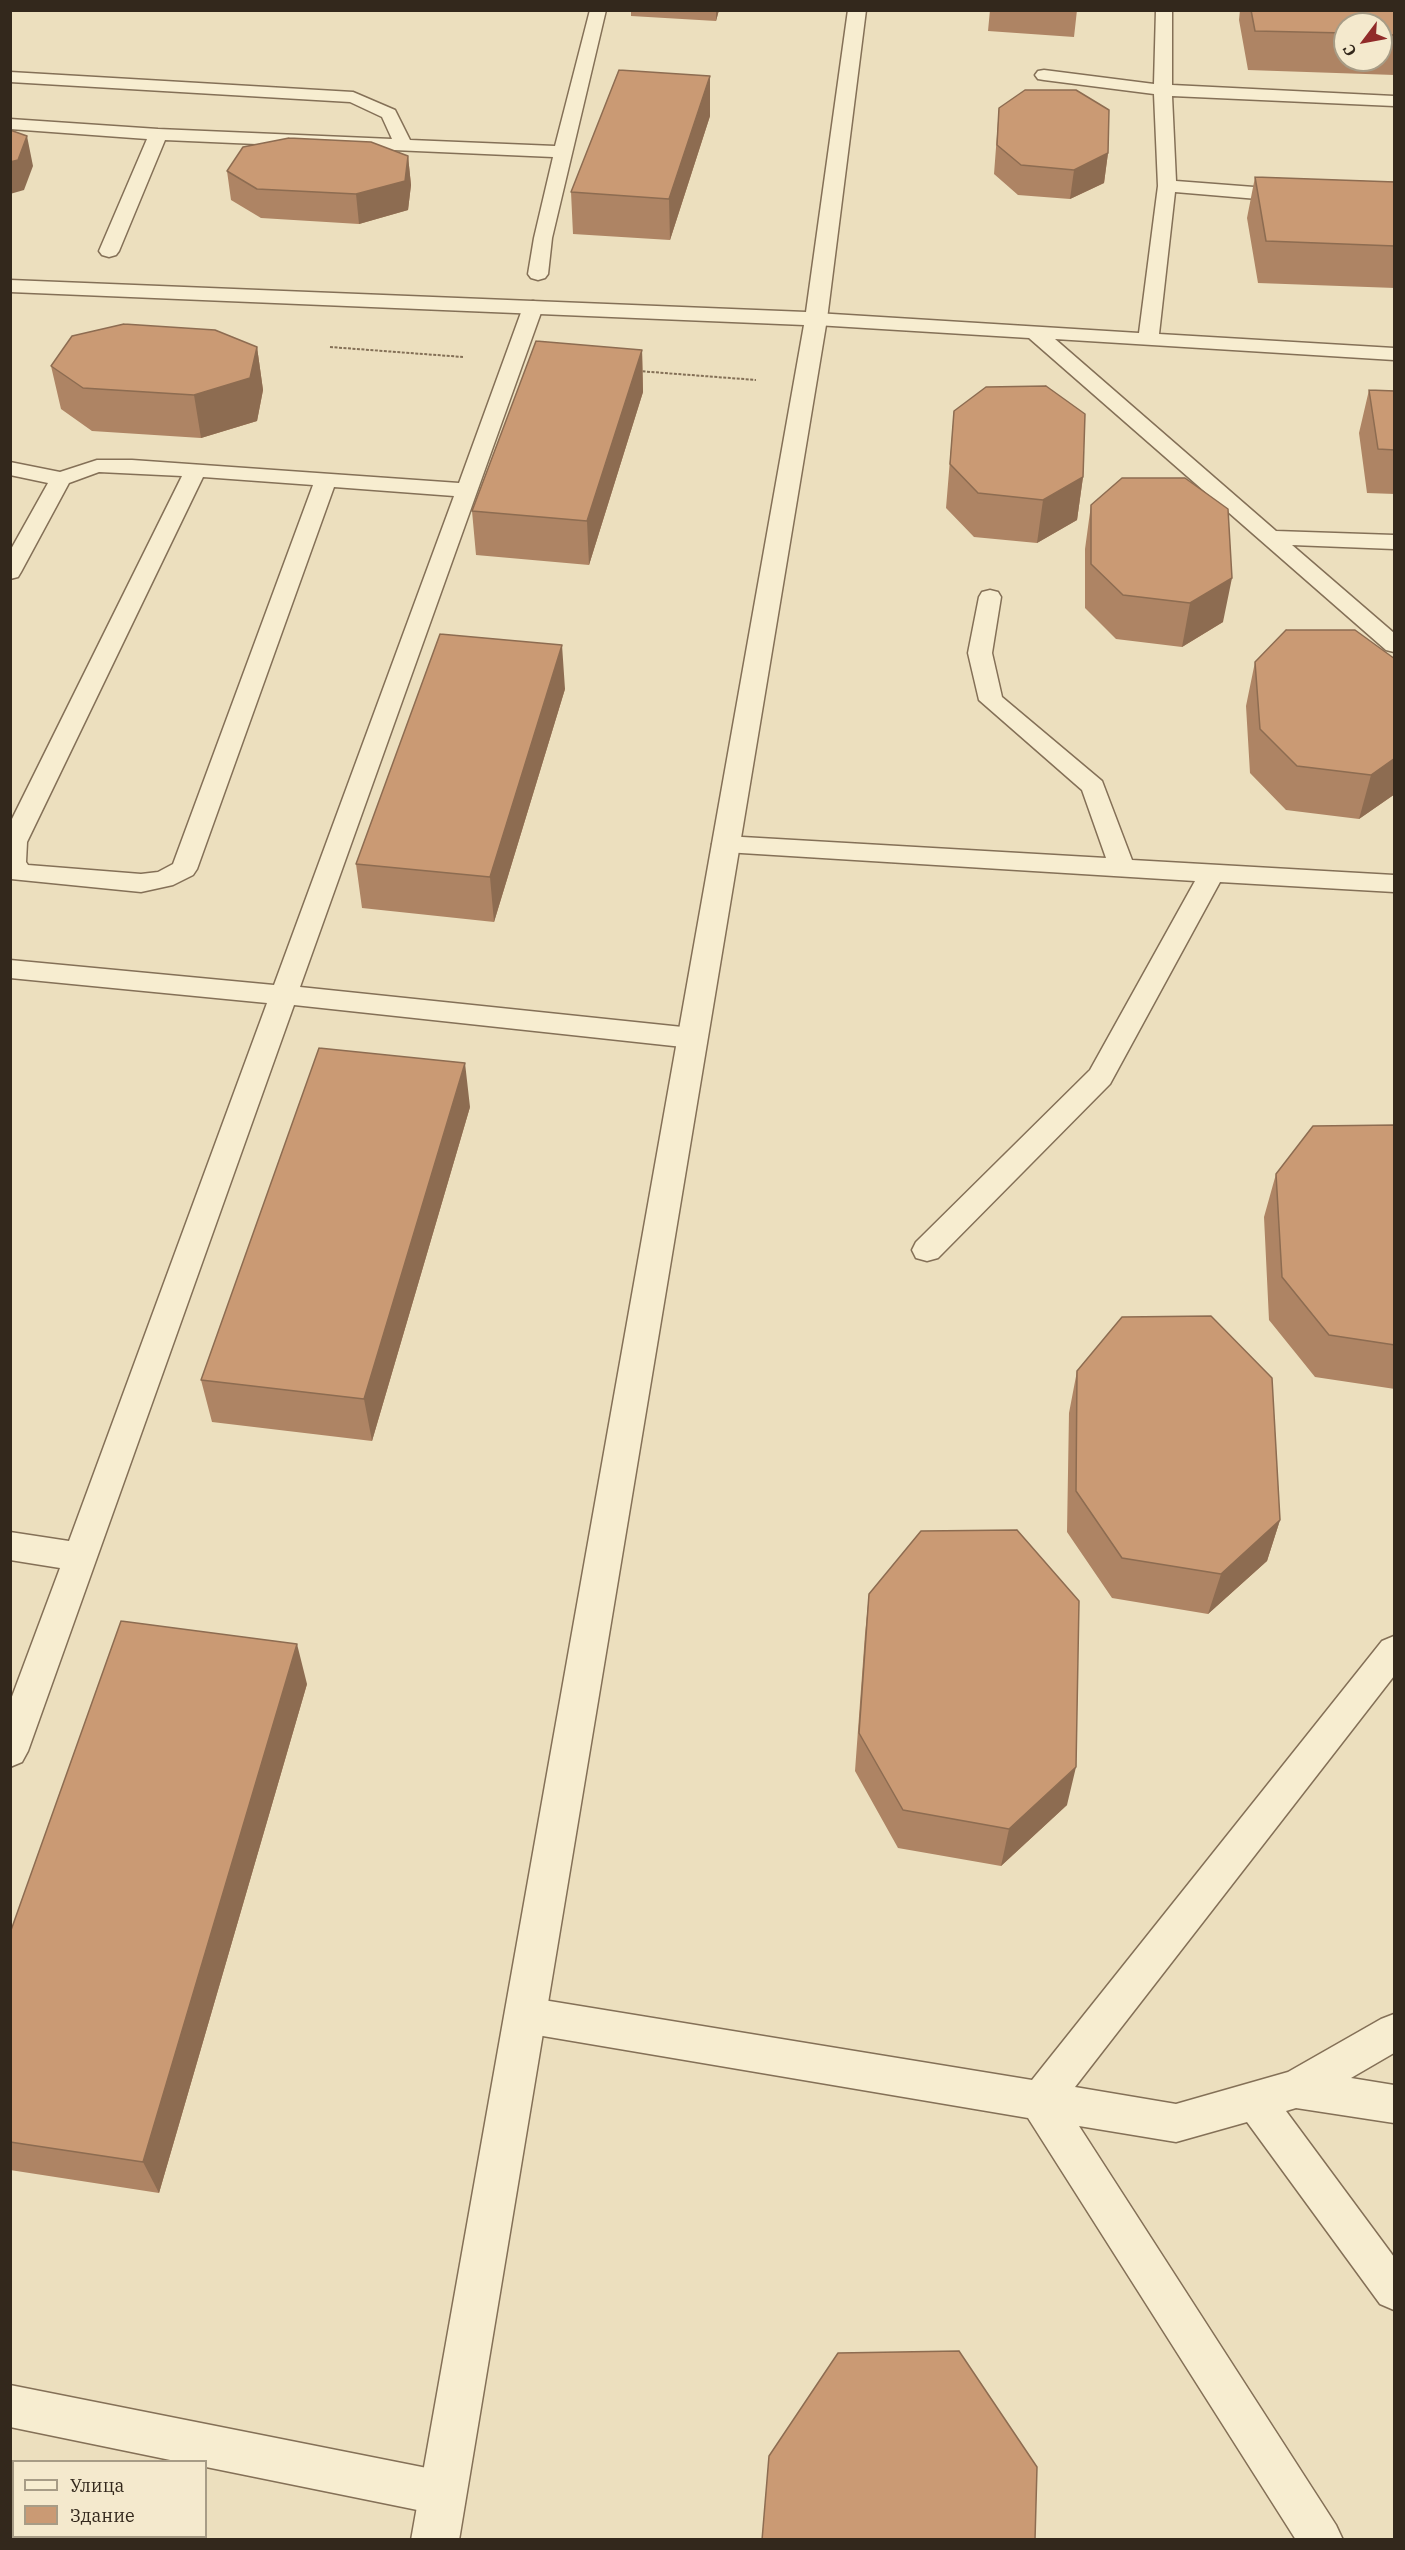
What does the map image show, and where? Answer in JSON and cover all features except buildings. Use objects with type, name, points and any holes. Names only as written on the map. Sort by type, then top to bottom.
[{"type":"street","points":[[435,2540],[816,319],[857,10]]},
{"type":"street","points":[[10,286],[816,319]]},
{"type":"lane","points":[[538,274],[543,238],[598,10]]},
{"type":"lane","points":[[1148,339],[1167,186],[1163,90],[1164,10]]},
{"type":"lane","points":[[1044,75],[1163,90],[1395,101]]},
{"type":"lane","points":[[10,77],[353,97],[389,114],[403,143]]},
{"type":"lane","points":[[10,124],[158,134],[403,143],[563,152]]},
{"type":"lane","points":[[109,251],[158,134]]},
{"type":"lane","points":[[1167,186],[1311,198]]},
{"type":"lane","points":[[10,1751],[533,307]]},
{"type":"lane","points":[[816,319],[1395,354]]},
{"type":"lane","points":[[1034,332],[1395,645]]},
{"type":"lane","points":[[10,468],[61,479],[96,466],[467,490]]},
{"type":"lane","points":[[195,471],[14,842],[13,863],[20,873],[141,883],[164,879],[184,868],[326,480]]},
{"type":"lane","points":[[10,572],[61,479]]},
{"type":"lane","points":[[1269,537],[1393,543]]},
{"type":"lane","points":[[990,597],[980,653],[992,700],[1093,786],[1122,868]]},
{"type":"lane","points":[[725,844],[1395,884]]},
{"type":"lane","points":[[927,1250],[1100,1077],[1212,873]]},
{"type":"lane","points":[[10,969],[285,995],[692,1038]]},
{"type":"lane","points":[[10,1546],[80,1557]]},
{"type":"lane","points":[[1041,2101],[1395,1651]]},
{"type":"lane","points":[[525,2015],[1176,2123],[1296,2089],[1395,2032]]},
{"type":"lane","points":[[1296,2089],[1395,2104]]},
{"type":"lane","points":[[1254,2100],[1395,2290]]},
{"type":"lane","points":[[1041,2101],[1321,2540]]},
{"type":"lane","points":[[10,2406],[442,2493]]},
{"type":"path","points":[[329,347],[514,361]]},
{"type":"path","points":[[630,370],[805,384]]}]
